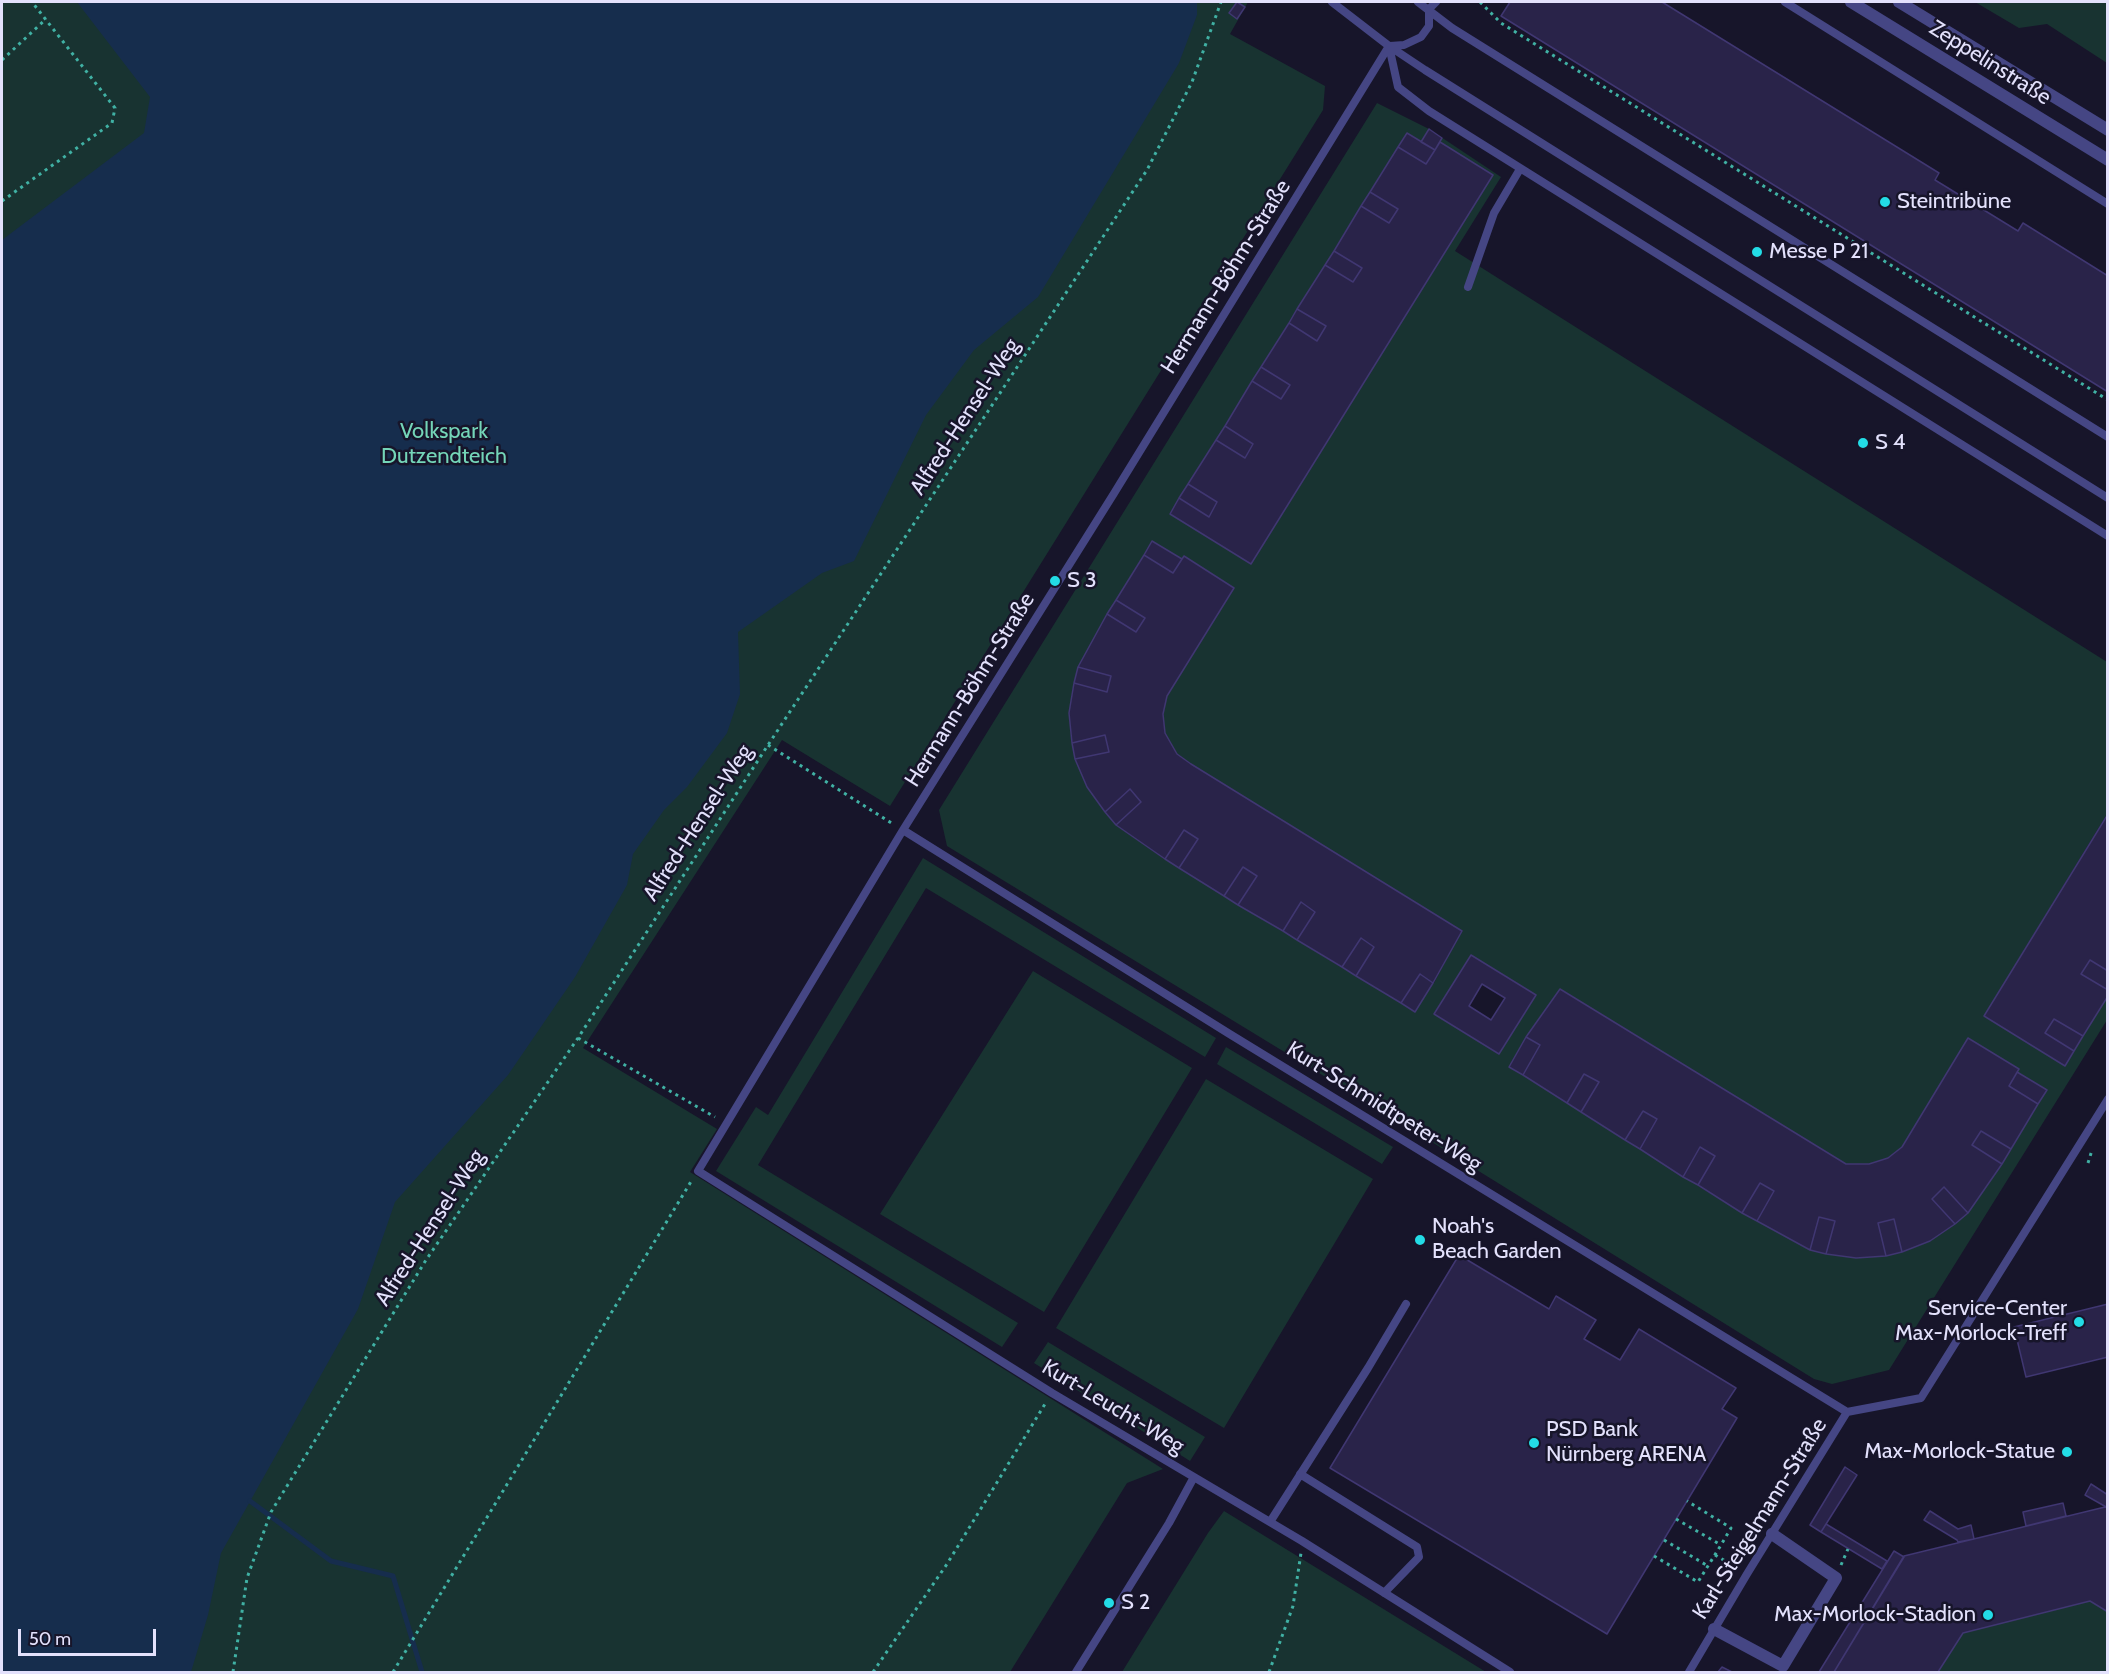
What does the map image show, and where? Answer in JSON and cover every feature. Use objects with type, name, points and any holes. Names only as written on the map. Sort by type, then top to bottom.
[{"type":"street","name":"Zeppelinstraße","points":[[1851,2],[2108,159]]},
{"type":"street","name":"Zeppelinstraße","points":[[1899,2],[2108,130]]},
{"type":"street","points":[[1714,1629],[1783,1666],[1836,1578],[1772,1534]]},
{"type":"lane","points":[[1332,2],[1389,46],[2108,498]]},
{"type":"lane","points":[[1418,2],[1452,28],[2108,437]]},
{"type":"lane","points":[[1389,46],[1404,45],[1421,37],[1430,22],[1429,9],[1436,2]]},
{"type":"lane","points":[[1785,2],[2108,204]]},
{"type":"lane","points":[[1389,46],[1398,87],[1429,111],[2108,536]]},
{"type":"lane","name":"Hermann-Böhm-Straße","points":[[698,1171],[903,830],[1389,46]]},
{"type":"lane","points":[[1468,287],[1494,213],[1520,169]]},
{"type":"lane","name":"Kurt-Schmidtpeter-Weg","points":[[903,830],[1238,1039],[1847,1412]]},
{"type":"lane","name":"Karl-Steigelmann-Straße","points":[[1689,1672],[1847,1412],[1921,1398],[2108,1099]]},
{"type":"lane","name":"Kurt-Leucht-Weg","points":[[698,1171],[1052,1393],[1302,1540],[1510,1672]]},
{"type":"lane","points":[[1270,1522],[1406,1304]]},
{"type":"lane","points":[[1300,1474],[1417,1547],[1419,1557],[1384,1593]]},
{"type":"lane","points":[[1076,1672],[1169,1523],[1194,1477]]},
{"type":"path","points":[[2,201],[112,123],[115,108],[32,2]]},
{"type":"path","name":"Alfred-Hensel-Weg","points":[[233,1672],[247,1578],[271,1512],[426,1260],[578,1038],[768,744],[1147,170],[1192,81],[1221,2]]},
{"type":"path","points":[[1480,2],[1500,23],[2108,400]]},
{"type":"path","points":[[2,60],[46,19]]},
{"type":"path","points":[[768,744],[903,830]]},
{"type":"path","points":[[578,1038],[727,1123]]},
{"type":"path","points":[[393,1672],[698,1171]]},
{"type":"path","points":[[873,1672],[946,1564],[1052,1393]]},
{"type":"path","points":[[1654,1556],[1698,1582],[1721,1545],[1731,1528],[1687,1501]]},
{"type":"path","points":[[1676,1519],[1721,1545]]},
{"type":"path","points":[[1269,1672],[1293,1606],[1302,1540]]},
{"type":"path","points":[[1664,1540],[1708,1566]]},
{"type":"path","points":[[1715,1555],[1747,1574]]},
{"type":"green space","name":"Volkspark Dutzendteich","points":[[2,2],[1248,2],[1230,34],[1325,86],[1323,110],[890,806],[782,740],[583,1048],[717,1129],[690,1172],[1163,1469],[1127,1483],[1010,1672],[2,1672]]},
{"type":"green space","points":[[1975,2],[2107,2],[2107,63],[2047,24],[2019,28]]},
{"type":"green space","points":[[1377,103],[1429,129],[1501,177],[1455,251],[2107,662],[2107,814],[1984,1016],[2065,1066],[2074,1051],[2045,1033],[2054,1019],[2083,1036],[2107,996],[2107,1020],[1889,1370],[1832,1384],[1814,1379],[947,846],[939,810]],"holes":[[[1440,142],[1492,175],[1250,563],[1170,513],[1180,499],[1209,517],[1217,502],[1188,484],[1216,440],[1245,458],[1253,444],[1225,425],[1252,382],[1281,399],[1290,385],[1261,367],[1289,323],[1317,341],[1326,326],[1298,309],[1325,265],[1353,282],[1362,268],[1334,250],[1361,206],[1389,223],[1398,209],[1370,192],[1398,147],[1426,164]],[[1143,556],[1173,573],[1184,557],[1233,588],[1167,696],[1163,714],[1165,733],[1177,754],[1191,764],[1461,931],[1434,983],[1420,974],[1400,1002],[1356,976],[1374,947],[1361,938],[1341,967],[1297,940],[1315,912],[1301,902],[1282,931],[1238,905],[1257,876],[1243,867],[1224,896],[1179,868],[1198,839],[1184,830],[1165,859],[1116,825],[1141,802],[1130,789],[1105,812],[1087,787],[1076,760],[1109,752],[1105,735],[1072,743],[1069,713],[1074,683],[1107,692],[1111,676],[1079,667],[1107,615],[1136,632],[1145,618],[1116,600]],[[1471,955],[1535,995],[1499,1054],[1435,1014]],[[1560,989],[1846,1164],[1869,1164],[1888,1158],[1902,1147],[1968,1039],[2019,1069],[2009,1086],[2038,1104],[2011,1149],[1981,1131],[1972,1145],[2002,1164],[1968,1212],[1944,1187],[1932,1199],[1955,1224],[1930,1241],[1903,1252],[1894,1219],[1878,1223],[1886,1256],[1856,1258],[1826,1254],[1835,1221],[1819,1217],[1810,1250],[1757,1221],[1774,1191],[1760,1183],[1742,1213],[1698,1186],[1715,1156],[1700,1147],[1683,1177],[1640,1149],[1657,1119],[1643,1111],[1625,1140],[1582,1112],[1599,1082],[1584,1074],[1567,1103],[1523,1075],[1540,1045],[1526,1037]]]},
{"type":"green space","points":[[923,858],[1216,1038],[1205,1057],[926,888],[758,1165],[1018,1323],[1002,1347],[716,1171],[756,1107],[768,1115]]},
{"type":"green space","points":[[1033,971],[1192,1068],[1044,1312],[880,1214]]},
{"type":"green space","points":[[1226,1047],[1393,1147],[1382,1164],[1217,1064]]},
{"type":"green space","points":[[1206,1079],[1373,1179],[1224,1428],[1056,1328]]},
{"type":"green space","points":[[1048,1342],[1205,1437],[1190,1461],[1034,1363]]},
{"type":"green space","name":"Max-Morlock-Stadion","points":[[2107,1508],[2107,1672],[1834,1672],[1904,1556]]},
{"type":"green space","points":[[1224,1511],[1486,1672],[1122,1672]]},
{"type":"water","name":"Volkspark Dutzendteich","points":[[77,2],[1197,2],[1197,15],[1179,63],[1038,297],[974,350],[926,415],[854,561],[822,573],[738,632],[740,694],[727,733],[687,787],[664,810],[633,854],[627,885],[575,977],[508,1075],[395,1202],[358,1309],[221,1553],[208,1615],[191,1672],[2,1672],[2,240],[144,133],[150,97]]},
{"type":"building","points":[[1237,2],[1245,7],[1237,19],[1229,13]]},
{"type":"building","name":"Steintribüne","points":[[1510,2],[1662,2],[1939,173],[1935,180],[2018,231],[2023,223],[2108,276],[2108,392],[1501,16]]},
{"type":"building","points":[[1429,129],[1442,138],[1435,150],[1421,142]]},
{"type":"building","points":[[1407,133],[1435,150],[1426,164],[1398,147]]},
{"type":"building","points":[[1440,142],[1493,175],[1251,564],[1170,514],[1179,498],[1209,517],[1217,502],[1188,484],[1216,440],[1245,458],[1253,444],[1225,426],[1252,381],[1281,399],[1290,385],[1261,367],[1289,323],[1317,341],[1326,326],[1297,309],[1325,265],[1353,282],[1362,268],[1334,251],[1361,206],[1389,223],[1398,209],[1370,192],[1398,147],[1426,164]]},
{"type":"building","points":[[1370,192],[1398,209],[1389,223],[1361,206]]},
{"type":"building","points":[[1334,251],[1362,268],[1353,282],[1325,265]]},
{"type":"building","points":[[1297,309],[1326,326],[1317,341],[1289,323]]},
{"type":"building","points":[[1261,367],[1290,385],[1281,399],[1252,381]]},
{"type":"building","points":[[1225,426],[1253,444],[1245,458],[1216,440]]},
{"type":"building","points":[[1188,484],[1217,502],[1209,517],[1179,498]]},
{"type":"building","points":[[1152,541],[1182,559],[1173,573],[1144,555]]},
{"type":"building","points":[[1144,555],[1173,573],[1184,556],[1234,588],[1167,696],[1163,714],[1165,733],[1177,754],[1462,931],[1433,983],[1420,974],[1401,1003],[1356,976],[1374,947],[1361,938],[1342,967],[1297,940],[1315,912],[1301,902],[1283,931],[1238,905],[1257,876],[1243,867],[1224,896],[1179,868],[1198,839],[1184,830],[1165,859],[1116,825],[1141,802],[1130,789],[1105,812],[1087,787],[1075,759],[1109,752],[1105,735],[1072,743],[1069,713],[1074,683],[1107,692],[1111,676],[1078,667],[1107,614],[1136,632],[1145,618],[1116,600]]},
{"type":"building","points":[[1116,600],[1145,618],[1136,632],[1107,614]]},
{"type":"building","points":[[1078,667],[1111,676],[1107,692],[1074,683]]},
{"type":"building","points":[[1105,735],[1109,752],[1075,759],[1072,743]]},
{"type":"building","points":[[1130,789],[1141,802],[1116,825],[1105,812]]},
{"type":"building","points":[[2108,814],[2108,971],[2090,960],[2081,974],[2108,990],[2108,996],[2083,1036],[2054,1019],[2045,1033],[2074,1051],[2065,1066],[1984,1016]]},
{"type":"building","points":[[1184,830],[1198,839],[1179,868],[1165,859]]},
{"type":"building","points":[[1243,867],[1257,876],[1238,905],[1224,896]]},
{"type":"building","points":[[1301,902],[1315,912],[1297,940],[1283,931]]},
{"type":"building","points":[[1361,938],[1374,947],[1356,976],[1342,967]]},
{"type":"building","points":[[1471,955],[1536,995],[1499,1054],[1434,1014]],"holes":[[[1482,984],[1505,998],[1491,1020],[1469,1006]]]},
{"type":"building","points":[[2090,960],[2108,971],[2108,990],[2081,974]]},
{"type":"building","points":[[1420,974],[1433,983],[1415,1012],[1401,1003]]},
{"type":"building","points":[[1560,989],[1846,1164],[1869,1164],[1888,1158],[1902,1147],[1968,1038],[2019,1069],[2009,1086],[2038,1104],[2011,1149],[1981,1131],[1972,1145],[2002,1164],[1968,1213],[1944,1187],[1932,1199],[1955,1224],[1930,1241],[1902,1252],[1894,1219],[1878,1223],[1886,1256],[1856,1258],[1826,1254],[1835,1221],[1819,1217],[1810,1250],[1757,1221],[1774,1191],[1760,1183],[1742,1213],[1698,1185],[1715,1156],[1700,1147],[1683,1177],[1640,1149],[1657,1119],[1643,1111],[1625,1140],[1581,1112],[1599,1082],[1584,1074],[1567,1103],[1523,1075],[1540,1045],[1526,1037]]},
{"type":"building","points":[[2054,1019],[2083,1036],[2074,1051],[2045,1033]]},
{"type":"building","points":[[1526,1037],[1540,1045],[1523,1075],[1509,1067]]},
{"type":"building","points":[[2017,1072],[2047,1090],[2038,1104],[2009,1086]]},
{"type":"building","points":[[1584,1074],[1599,1082],[1581,1112],[1567,1103]]},
{"type":"building","points":[[1643,1111],[1657,1119],[1640,1149],[1625,1140]]},
{"type":"building","points":[[1981,1131],[2011,1149],[2002,1164],[1972,1145]]},
{"type":"building","points":[[1700,1147],[1715,1156],[1698,1185],[1683,1177]]},
{"type":"building","points":[[1760,1183],[1774,1191],[1757,1221],[1742,1213]]},
{"type":"building","points":[[1944,1187],[1968,1213],[1955,1224],[1932,1199]]},
{"type":"building","points":[[1819,1217],[1835,1221],[1826,1254],[1810,1250]]},
{"type":"building","points":[[1894,1219],[1902,1252],[1886,1256],[1878,1223]]},
{"type":"building","name":"PSD Bank Nürnberg ARENA","points":[[1459,1255],[1549,1309],[1556,1296],[1596,1320],[1584,1339],[1620,1360],[1639,1329],[1736,1388],[1722,1409],[1737,1418],[1607,1634],[1330,1468]]},
{"type":"building","points":[[2108,1304],[2108,1357],[2026,1377],[2014,1327]]},
{"type":"building","points":[[1845,1467],[1857,1475],[1821,1532],[1810,1525]]},
{"type":"building","points":[[2091,1484],[2108,1495],[2108,1508],[2085,1495]]},
{"type":"building","points":[[2063,1503],[2066,1516],[2026,1526],[2023,1512]]},
{"type":"building","name":"Max-Morlock-Stadion","points":[[2108,1508],[2108,1612],[2090,1601],[1963,1633],[1938,1672],[1834,1672],[1904,1556]]},
{"type":"building","points":[[1930,1511],[1958,1529],[1971,1525],[1974,1539],[1958,1542],[1924,1520]]},
{"type":"building","points":[[1826,1524],[1887,1561],[1882,1569],[1821,1532]]},
{"type":"building","points":[[1894,1551],[1904,1557],[1834,1672],[1819,1672]]},
{"type":"building","points":[[1722,1667],[1732,1672],[1718,1672]]},
{"type":"waterway","points":[[250,1501],[331,1561],[393,1576],[422,1672]]},
{"type":"place","name":"Steintribüne","points":[[1885,202]]},
{"type":"place","name":"Messe P 21","points":[[1757,252]]},
{"type":"place","name":"S 4","points":[[1863,443]]},
{"type":"place","name":"S 3","points":[[1055,581]]},
{"type":"place","name":"Noah's Beach Garden","points":[[1420,1240]]},
{"type":"place","name":"Service-Center Max-Morlock-Treff","points":[[2079,1322]]},
{"type":"place","name":"PSD Bank Nürnberg ARENA","points":[[1534,1443]]},
{"type":"place","name":"Max-Morlock-Statue","points":[[2067,1452]]},
{"type":"place","name":"S 2","points":[[1109,1603]]},
{"type":"place","name":"Max-Morlock-Stadion","points":[[1988,1615]]}]
